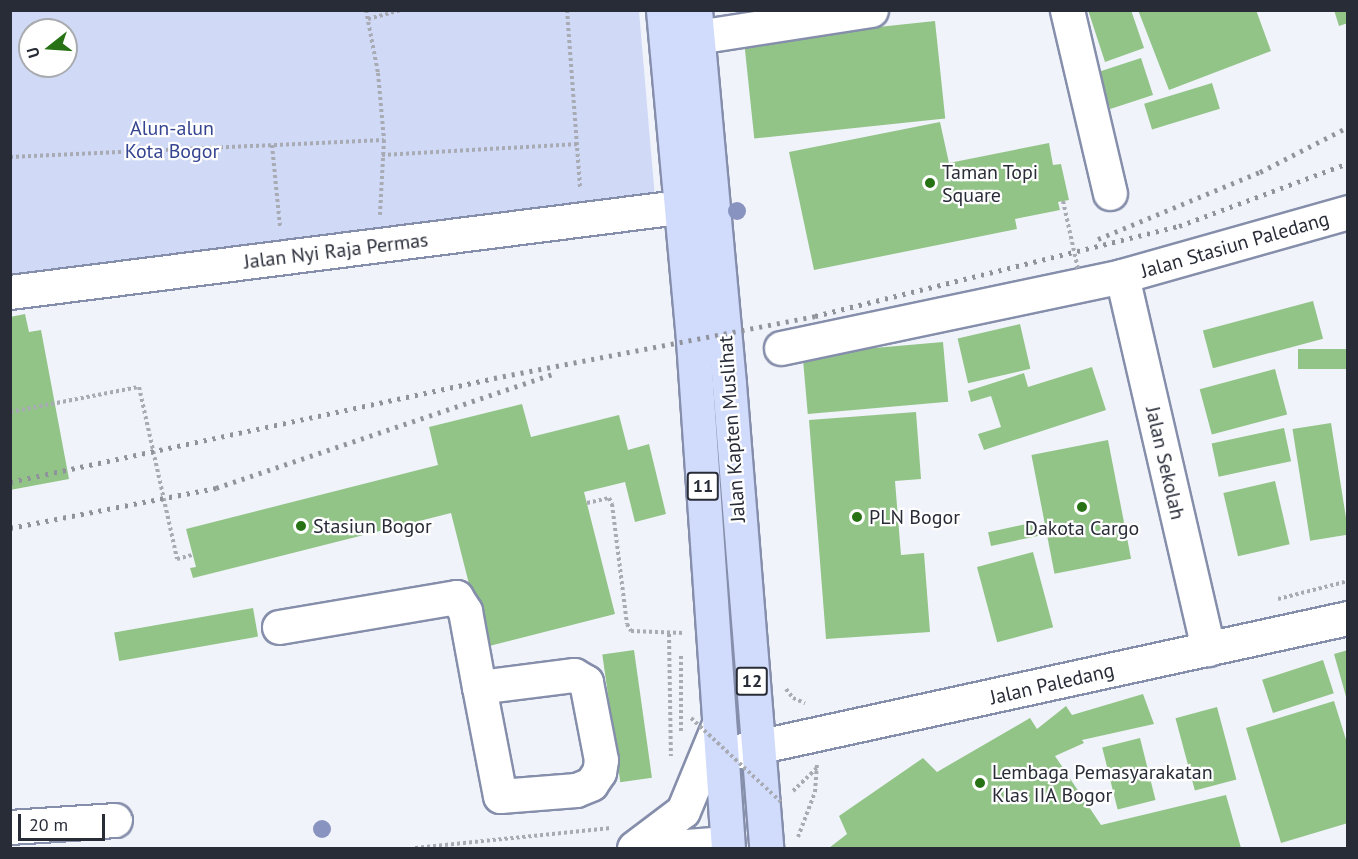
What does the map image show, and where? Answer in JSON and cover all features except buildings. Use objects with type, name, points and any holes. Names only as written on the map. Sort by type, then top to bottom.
[{"type":"main road","name":"Jalan Kapten Muslihat","points":[[663,10],[693,340],[697,632],[727,846]]},
{"type":"main road","name":"Jalan Kapten Muslihat","points":[[696,24],[757,748],[781,845]]},
{"type":"street","points":[[696,24],[871,10]]},
{"type":"street","points":[[1066,10],[1110,193]]},
{"type":"street","name":"Jalan Nyi Raja Permas","points":[[10,292],[662,209]]},
{"type":"street","name":"Jalan Stasiun Paledang","points":[[781,348],[1122,276],[1347,212]]},
{"type":"street","name":"Jalan Sekolah","points":[[1122,276],[1208,649]]},
{"type":"street","points":[[279,627],[456,597],[465,611],[479,687],[500,796],[576,790],[591,784],[599,772],[601,760],[584,678],[574,675],[479,687]]},
{"type":"street","name":"Jalan Paledang","points":[[710,733],[757,748],[1347,618]]},
{"type":"street","points":[[634,849],[683,812],[710,733]]},
{"type":"street","points":[[10,827],[115,820]]},
{"type":"street","points":[[659,849],[727,846]]},
{"type":"path","points":[[366,10],[384,140],[379,245]]},
{"type":"path","points":[[368,19],[402,10]]},
{"type":"path","points":[[567,10],[579,144],[580,220]]},
{"type":"path","points":[[10,157],[384,140]]},
{"type":"path","points":[[382,155],[579,144]]},
{"type":"path","points":[[272,145],[282,258]]},
{"type":"path","points":[[1063,201],[1078,269]]},
{"type":"path","points":[[10,412],[139,387],[177,559],[192,555]]},
{"type":"path","points":[[587,503],[609,498],[612,504],[631,631],[697,632]]},
{"type":"path","points":[[681,621],[697,632]]},
{"type":"path","points":[[681,640],[697,632]]},
{"type":"path","points":[[681,648],[681,736]]},
{"type":"path","points":[[710,733],[781,802]]},
{"type":"path","points":[[781,845],[815,792],[818,767],[816,758]]},
{"type":"path","points":[[811,773],[818,767]]},
{"type":"path","points":[[415,849],[434,847]]},
{"type":"green space","name":"Alun-alun Kota Bogor","points":[[10,11],[639,11],[656,210],[11,292]]},
{"type":"railway","points":[[1098,239],[1260,172],[1348,127]]},
{"type":"railway","points":[[10,482],[494,378],[815,316],[1179,226],[1348,163]]},
{"type":"railway","points":[[10,528],[216,488],[552,374]]},
{"type":"place","name":"Taman Topi Square","points":[[930,183]]},
{"type":"place","name":"Dakota Cargo","points":[[1082,507]]},
{"type":"place","name":"PLN Bogor","points":[[857,517]]},
{"type":"place","name":"Stasiun Bogor","points":[[301,526]]},
{"type":"place","name":"Lembaga Pemasyarakatan Klas IIA Bogor","points":[[980,783]]}]
